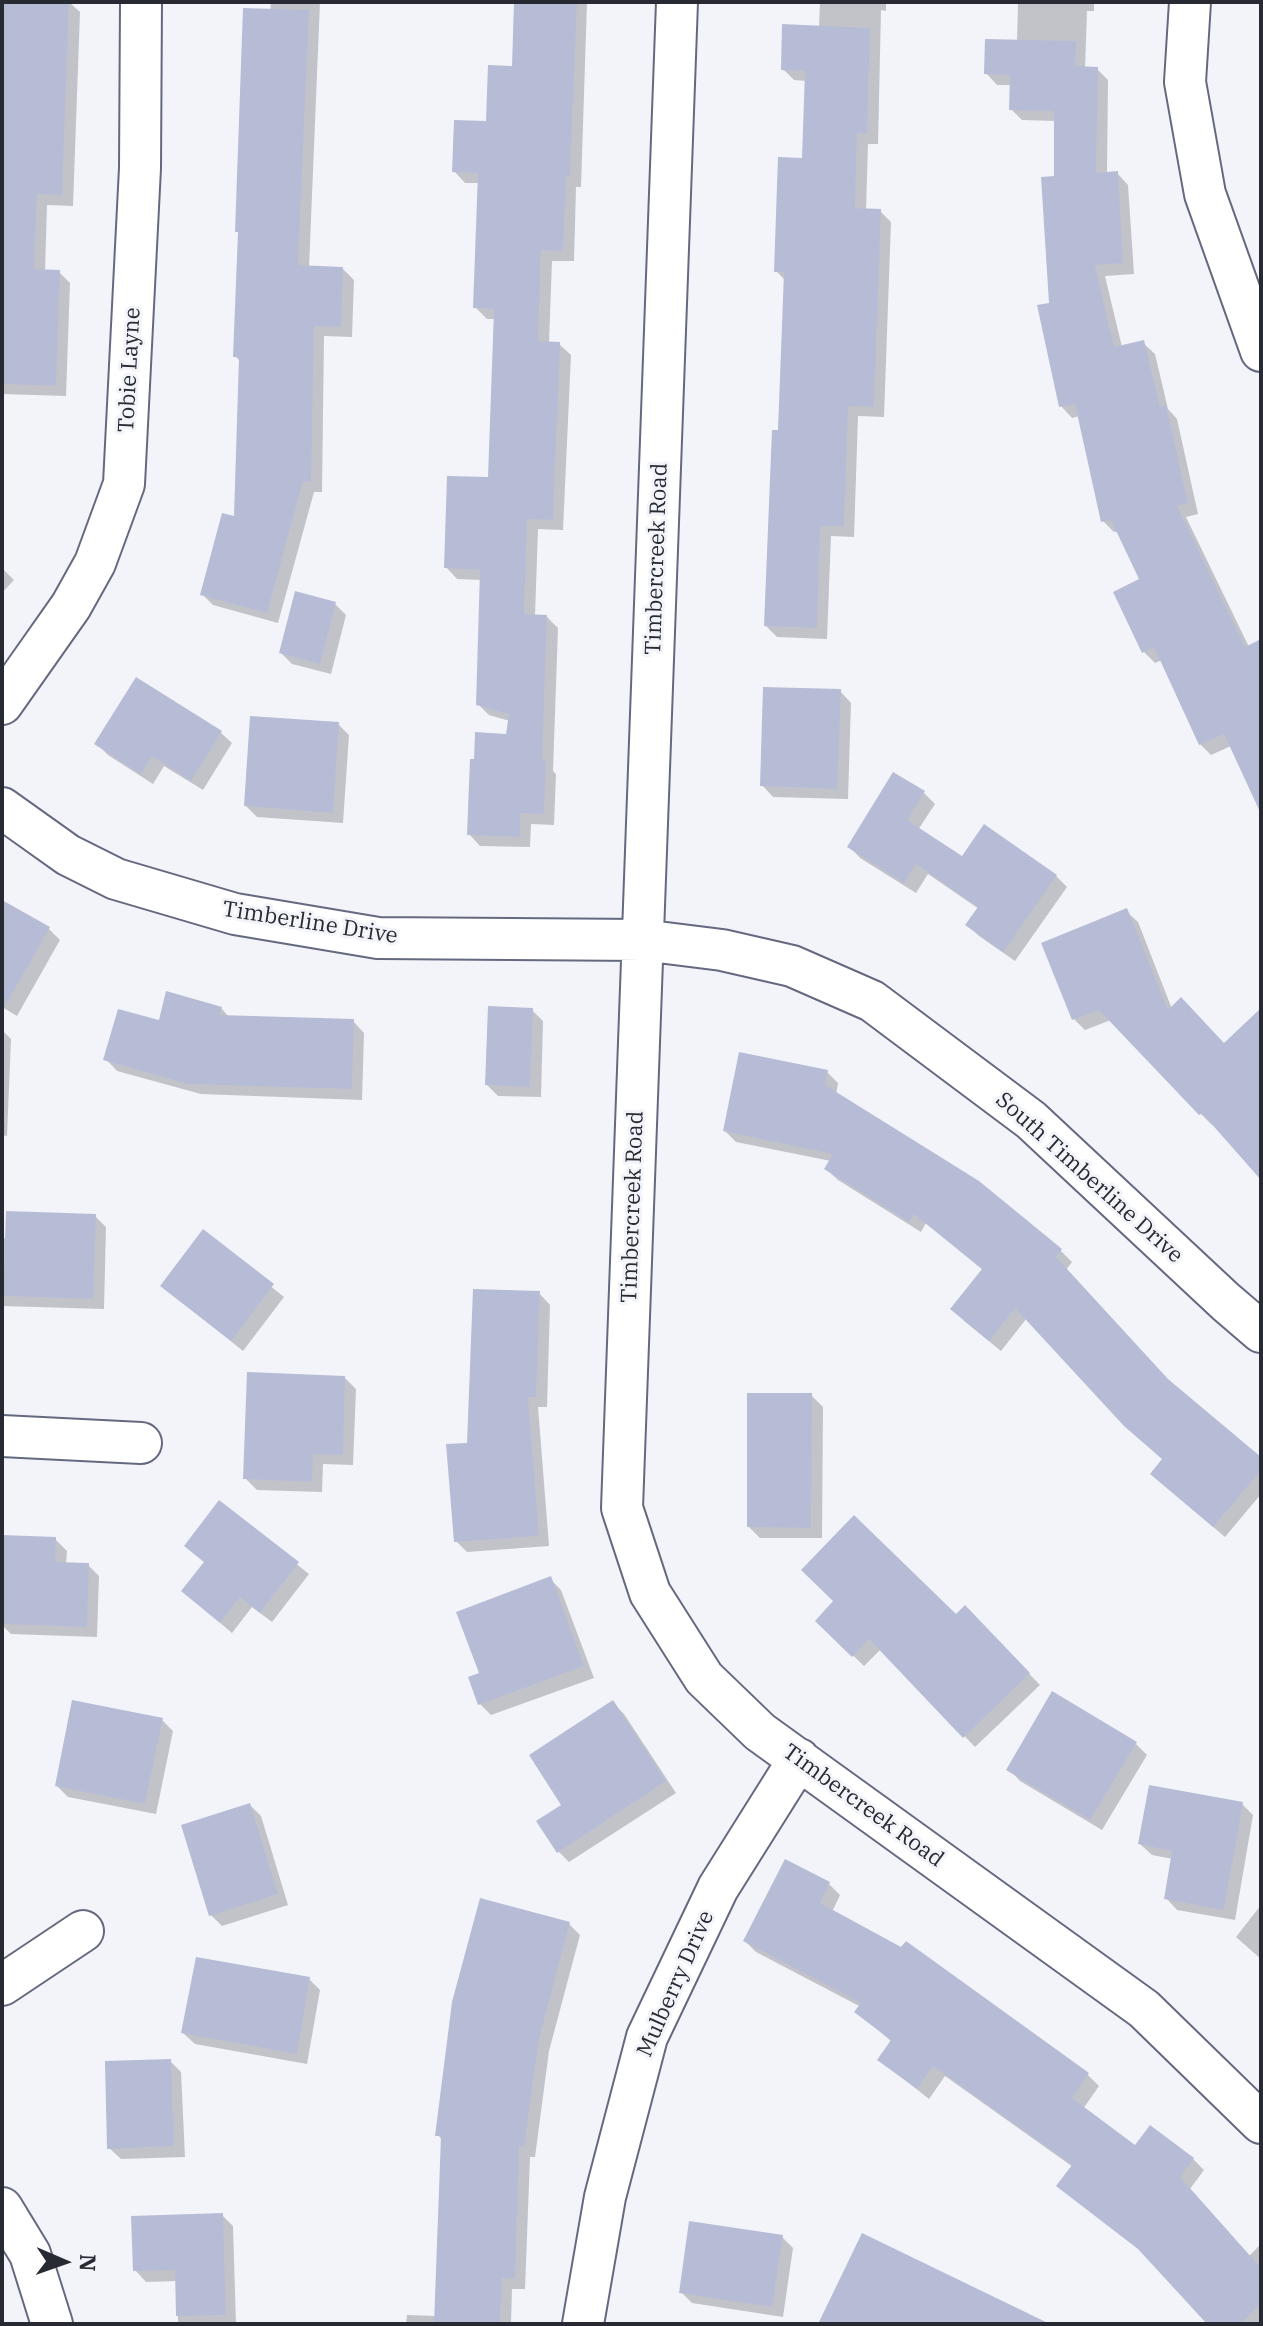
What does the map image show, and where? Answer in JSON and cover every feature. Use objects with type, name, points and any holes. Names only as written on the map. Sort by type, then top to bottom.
[{"type":"street","name":"Tobie Layne","points":[[2,704],[71,606],[95,563],[124,484],[140,168],[141,2]]},
{"type":"street","name":"Timbercreek Road","points":[[677,2],[622,1508],[650,1593],[704,1678],[760,1732],[1144,2009],[1261,2123]]},
{"type":"street","points":[[1190,2],[1185,82],[1205,194],[1261,351]]},
{"type":"street","name":"Timberline Drive","points":[[2,808],[68,855],[116,879],[235,914],[378,938],[642,940]]},
{"type":"street","name":"South Timberline Drive","points":[[642,940],[722,950],[792,966],[872,1001],[1031,1120],[1261,1332]]},
{"type":"street","points":[[2,1436],[141,1443]]},
{"type":"street","name":"Mulberry Drive","points":[[583,2324],[605,2197],[647,2037],[718,1888],[799,1759]]},
{"type":"street","points":[[2,1985],[83,1931]]},
{"type":"street","points":[[2,2208],[30,2254],[52,2324]]},
{"type":"building","points":[[2,2],[69,2],[62,195],[37,194],[34,269],[60,270],[56,386],[2,384]]},
{"type":"building","points":[[514,2],[577,2],[570,176],[566,176],[563,251],[541,250],[538,341],[560,342],[553,520],[527,519],[524,614],[547,615],[542,761],[546,761],[544,814],[520,813],[520,837],[467,835],[470,759],[474,759],[475,732],[506,734],[509,714],[476,705],[480,570],[444,568],[447,476],[488,477],[494,309],[473,308],[478,173],[452,172],[454,120],[486,121],[488,65],[512,66]]},
{"type":"building","points":[[243,8],[309,10],[298,265],[343,267],[341,327],[314,326],[311,482],[303,481],[267,613],[200,595],[222,513],[234,516],[239,357],[233,357],[238,232],[235,232]]},
{"type":"building","points":[[782,24],[870,28],[867,134],[857,133],[855,208],[881,209],[874,407],[848,406],[844,526],[820,526],[817,628],[764,626],[772,430],[778,430],[784,272],[774,272],[778,157],[802,158],[805,71],[781,70]]},
{"type":"building","points":[[985,39],[1076,41],[1075,66],[1098,67],[1096,173],[1118,171],[1123,263],[1095,265],[1114,347],[1144,340],[1160,407],[1166,405],[1188,503],[1177,506],[1245,647],[1261,639],[1261,814],[1224,734],[1199,745],[1154,647],[1142,653],[1113,592],[1139,579],[1111,520],[1101,522],[1075,404],[1059,407],[1037,305],[1049,303],[1041,177],[1054,176],[1054,111],[1009,110],[1010,75],[984,74]]},
{"type":"building","points":[[295,591],[336,602],[320,664],[279,653]]},
{"type":"building","points":[[136,677],[222,731],[191,781],[152,756],[141,774],[94,744]]},
{"type":"building","points":[[763,687],[841,689],[837,789],[760,786]]},
{"type":"building","points":[[250,716],[339,722],[333,813],[244,806]]},
{"type":"building","points":[[893,772],[925,791],[907,820],[962,856],[984,824],[1057,875],[1003,952],[965,925],[978,907],[916,864],[904,883],[847,847]]},
{"type":"building","points":[[2,900],[50,927],[2,1011]]},
{"type":"building","points":[[1127,908],[1168,1010],[1181,997],[1224,1043],[1261,1008],[1261,1180],[1202,1113],[1199,1115],[1099,1010],[1072,1020],[1041,943]]},
{"type":"building","points":[[166,991],[222,1007],[219,1015],[354,1019],[352,1089],[188,1084],[103,1060],[118,1009],[159,1020]]},
{"type":"building","points":[[488,1006],[533,1008],[530,1087],[485,1085]]},
{"type":"building","points":[[739,1052],[828,1070],[825,1085],[979,1181],[1062,1249],[1056,1257],[1168,1379],[1261,1457],[1261,1470],[1213,1527],[1150,1474],[1162,1459],[1124,1426],[1015,1308],[989,1341],[950,1309],[982,1269],[914,1214],[909,1222],[824,1169],[833,1154],[723,1131]]},
{"type":"building","points":[[6,1211],[96,1214],[93,1299],[3,1296]]},
{"type":"building","points":[[203,1229],[274,1284],[231,1341],[160,1286]]},
{"type":"building","points":[[473,1289],[540,1291],[536,1397],[528,1397],[539,1536],[454,1542],[446,1444],[467,1443]]},
{"type":"building","points":[[247,1372],[345,1376],[343,1455],[313,1454],[312,1482],[243,1479]]},
{"type":"building","points":[[747,1393],[812,1393],[811,1528],[747,1527]]},
{"type":"building","points":[[219,1500],[299,1562],[260,1613],[240,1597],[220,1623],[181,1591],[204,1562],[184,1546]]},
{"type":"building","points":[[854,1515],[956,1614],[965,1605],[1030,1673],[963,1738],[869,1639],[852,1657],[815,1621],[833,1601],[801,1570]]},
{"type":"building","points":[[2,1535],[56,1537],[55,1562],[89,1563],[87,1627],[2,1624]]},
{"type":"building","points":[[551,1576],[584,1666],[478,1705],[468,1677],[479,1673],[456,1612]]},
{"type":"building","points":[[1052,1691],[1137,1742],[1090,1820],[1006,1770]]},
{"type":"building","points":[[72,1700],[163,1718],[145,1804],[55,1786]]},
{"type":"building","points":[[613,1700],[666,1781],[557,1853],[536,1821],[561,1805],[529,1755]]},
{"type":"building","points":[[1149,1785],[1243,1802],[1224,1910],[1164,1899],[1172,1851],[1138,1844]]},
{"type":"building","points":[[250,1803],[278,1894],[209,1916],[181,1825]]},
{"type":"building","points":[[785,1859],[830,1882],[820,1903],[901,1947],[906,1941],[1089,2073],[1072,2098],[1135,2145],[1150,2125],[1194,2158],[1180,2177],[1261,2268],[1261,2304],[1240,2324],[1207,2324],[1138,2249],[1056,2186],[1072,2165],[933,2066],[917,2089],[877,2060],[891,2040],[854,2012],[861,2003],[743,1941]]},
{"type":"building","points":[[480,1898],[570,1922],[539,2039],[524,2147],[519,2146],[515,2279],[502,2278],[500,2324],[434,2324],[441,2136],[435,2136],[452,2002]]},
{"type":"building","points":[[196,1957],[310,1977],[297,2054],[181,2033]]},
{"type":"building","points":[[171,2059],[174,2146],[107,2149],[105,2061]]},
{"type":"building","points":[[223,2213],[226,2315],[176,2316],[175,2270],[133,2271],[131,2216]]},
{"type":"building","points":[[689,2221],[783,2235],[772,2307],[679,2293]]},
{"type":"building","points":[[862,2233],[1050,2324],[818,2324]]}]
